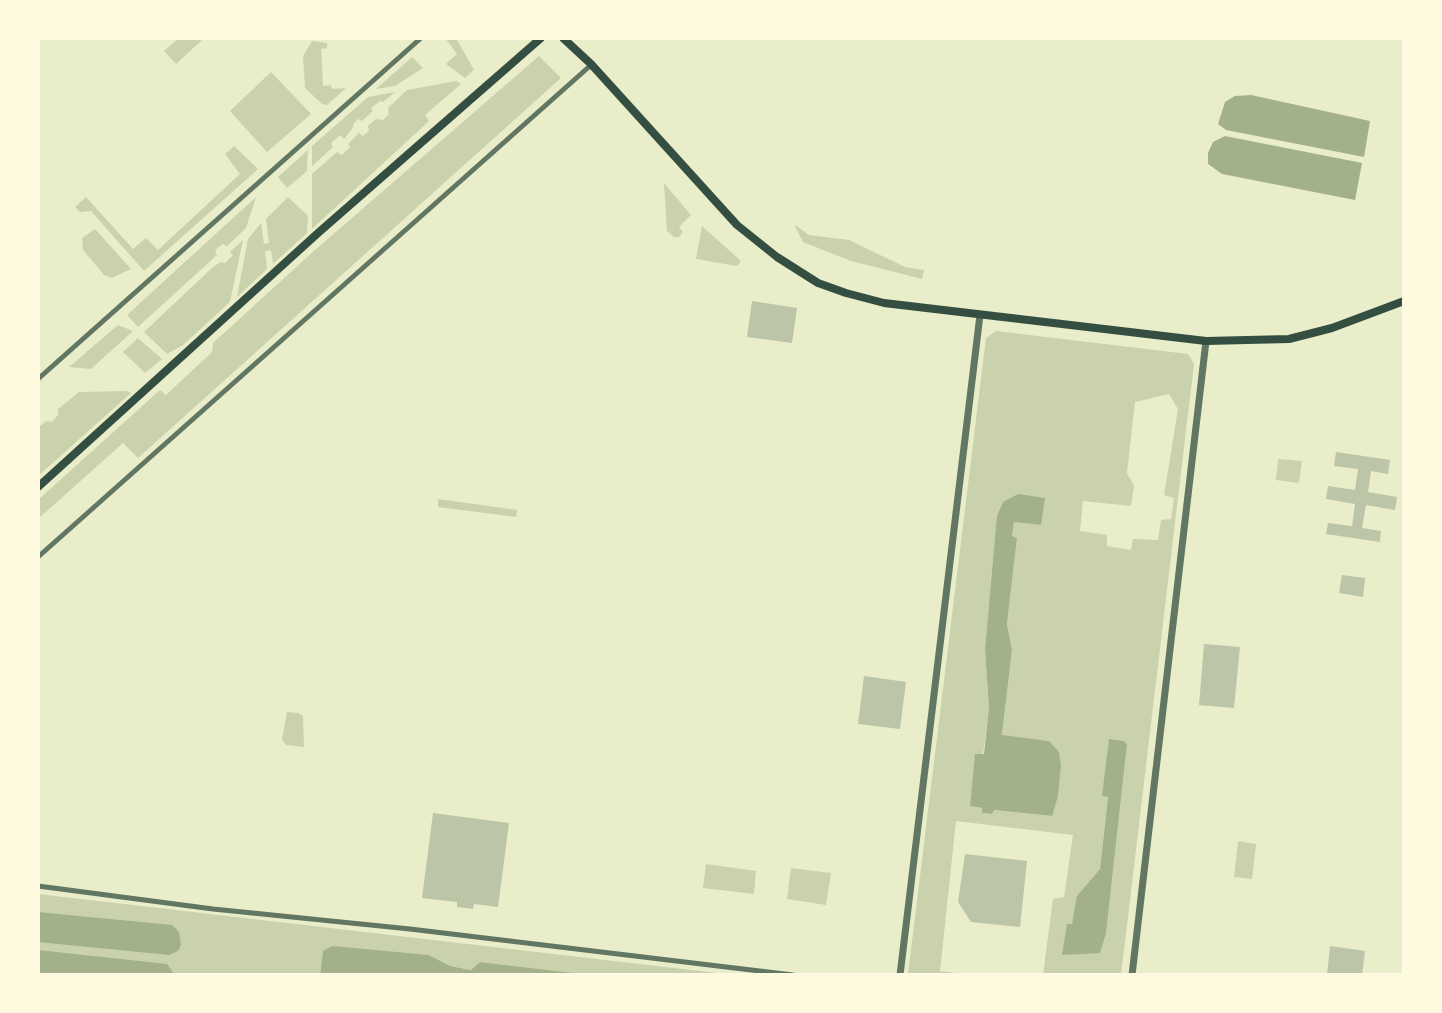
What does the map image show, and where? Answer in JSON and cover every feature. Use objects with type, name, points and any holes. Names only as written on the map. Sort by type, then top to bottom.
[{"type":"main road","points":[[38,487],[309,241],[541,38]]},
{"type":"main road","points":[[563,38],[591,64],[737,225],[777,257],[818,283],[846,293],[884,303],[1206,341],[1289,339],[1332,328],[1404,301]]},
{"type":"street","points":[[38,379],[421,38]]},
{"type":"street","points":[[38,557],[591,64]]},
{"type":"street","points":[[900,975],[980,315]]},
{"type":"street","points":[[1132,975],[1206,341]]},
{"type":"street","points":[[38,886],[793,975]]},
{"type":"shaded area","points":[[179,38],[202,40],[176,64],[164,51]]},
{"type":"shaded area","points":[[445,38],[456,38],[474,70],[465,78],[446,64],[457,54]]},
{"type":"shaded area","points":[[312,41],[327,43],[327,48],[321,49],[323,86],[346,88],[327,105],[305,88],[303,56]]},
{"type":"shaded area","points":[[539,56],[561,78],[138,458],[123,443],[38,519],[38,500],[160,390],[166,395],[212,352],[213,343],[315,250]]},
{"type":"shaded area","points":[[412,57],[423,68],[395,86],[376,89]]},
{"type":"shaded area","points":[[271,72],[311,114],[267,152],[230,111]]},
{"type":"shaded area","points":[[456,81],[461,84],[425,115],[429,121],[312,229],[312,174],[337,152],[342,155],[350,147],[348,144],[359,133],[363,136],[369,131],[368,126],[376,119],[383,120],[389,114],[388,108],[407,90]]},
{"type":"shaded area","points":[[395,92],[371,108],[373,111],[362,121],[358,119],[344,139],[340,135],[331,143],[333,147],[312,166],[312,146],[368,97]]},
{"type":"shaded area","points":[[1251,95],[1370,121],[1364,157],[1226,130],[1218,124],[1225,102],[1235,96]]},
{"type":"shaded area","points":[[1225,136],[1362,163],[1355,200],[1222,174],[1208,164],[1208,153],[1213,142]]},
{"type":"shaded area","points":[[234,146],[258,169],[144,271],[91,211],[80,212],[75,207],[86,197],[133,249],[146,238],[158,250],[240,174],[225,154]]},
{"type":"shaded area","points":[[308,150],[307,171],[287,188],[278,177]]},
{"type":"shaded area","points":[[664,183],[691,215],[679,227],[683,232],[679,237],[667,231]]},
{"type":"shaded area","points":[[256,197],[246,228],[227,246],[223,244],[215,250],[217,255],[138,327],[127,315]]},
{"type":"shaded area","points":[[288,197],[308,216],[307,233],[273,264],[271,250],[265,251],[267,269],[237,297],[248,239],[261,223],[264,244],[269,243],[266,219]]},
{"type":"shaded area","points":[[794,224],[809,235],[849,240],[905,267],[924,270],[922,279],[851,261],[803,242]]},
{"type":"shaded area","points":[[702,226],[741,261],[737,266],[696,259]]},
{"type":"shaded area","points":[[95,229],[131,269],[112,278],[104,275],[83,250],[82,238]]},
{"type":"shaded area","points":[[243,240],[230,302],[183,345],[167,354],[144,332],[213,267],[225,263],[233,255],[230,252]]},
{"type":"shaded area","points":[[118,325],[133,331],[91,369],[69,367]]},
{"type":"shaded area","points":[[996,331],[1188,354],[1194,364],[1121,975],[1043,975],[1053,899],[1064,897],[1073,835],[956,821],[940,971],[972,975],[908,974],[986,338]],"holes":[[[1169,394],[1178,409],[1164,495],[1174,498],[1171,519],[1161,520],[1158,540],[1133,539],[1131,550],[1107,546],[1107,535],[1080,531],[1083,501],[1131,506],[1134,486],[1127,473],[1135,402]],[[1018,494],[1041,525],[1014,521],[1012,537],[1017,538],[1007,624],[1012,650],[1002,736],[1049,741],[1051,816],[993,810],[992,814],[983,813],[982,808],[970,806],[976,754],[983,755],[989,707],[985,650]],[[1127,746],[1106,934],[1100,953],[1067,924],[1072,925],[1078,896],[1100,869],[1108,797],[1103,796]]]},
{"type":"shaded area","points":[[138,338],[162,359],[145,373],[123,352]]},
{"type":"shaded area","points":[[79,392],[131,393],[38,476],[38,428],[46,421],[52,422],[58,415],[58,409]]},
{"type":"shaded area","points":[[1278,459],[1302,461],[1299,483],[1276,480]]},
{"type":"shaded area","points":[[1018,494],[1045,498],[1041,525],[1014,522],[1012,536],[1017,538],[1007,624],[1012,650],[1002,735],[1049,741],[1059,752],[1058,796],[1052,816],[994,810],[992,814],[982,813],[982,808],[970,806],[975,754],[984,754],[989,707],[985,650],[997,516],[1003,502]]},
{"type":"shaded area","points":[[438,499],[517,510],[516,517],[438,507]]},
{"type":"shaded area","points":[[287,712],[303,716],[304,747],[286,745],[282,740]]},
{"type":"shaded area","points":[[1109,739],[1124,741],[1127,745],[1106,934],[1100,953],[1062,955],[1067,924],[1072,924],[1077,896],[1100,869],[1108,797],[1102,796]]},
{"type":"shaded area","points":[[1238,841],[1256,844],[1252,879],[1234,877]]},
{"type":"shaded area","points":[[706,864],[756,871],[754,894],[703,888]]},
{"type":"shaded area","points":[[791,868],[831,873],[826,905],[787,899]]},
{"type":"shaded area","points":[[38,894],[734,975],[591,975],[480,962],[472,970],[450,966],[429,955],[323,951],[320,975],[38,975]]},
{"type":"shaded area","points":[[38,912],[172,925],[179,932],[181,945],[178,951],[169,955],[38,942]]},
{"type":"shaded area","points":[[332,946],[429,955],[450,966],[471,970],[480,962],[591,975],[320,975],[323,951]]},
{"type":"shaded area","points":[[38,950],[167,964],[175,975],[38,975]]},
{"type":"building","points":[[752,301],[797,308],[792,343],[747,337]]},
{"type":"building","points":[[1336,452],[1390,460],[1388,474],[1371,471],[1368,492],[1397,497],[1395,510],[1366,505],[1362,528],[1381,531],[1380,542],[1326,534],[1328,523],[1352,526],[1355,504],[1326,499],[1328,486],[1355,490],[1358,469],[1334,466]]},
{"type":"building","points":[[1342,575],[1365,578],[1363,597],[1339,593]]},
{"type":"building","points":[[1204,644],[1240,647],[1234,708],[1199,705]]},
{"type":"building","points":[[864,676],[906,682],[900,729],[858,724]]},
{"type":"building","points":[[433,813],[509,823],[498,907],[474,904],[473,909],[457,907],[457,902],[422,898]]},
{"type":"building","points":[[965,854],[1027,861],[1020,927],[971,922],[958,902]]},
{"type":"building","points":[[1330,946],[1365,951],[1362,975],[1327,975]]}]
